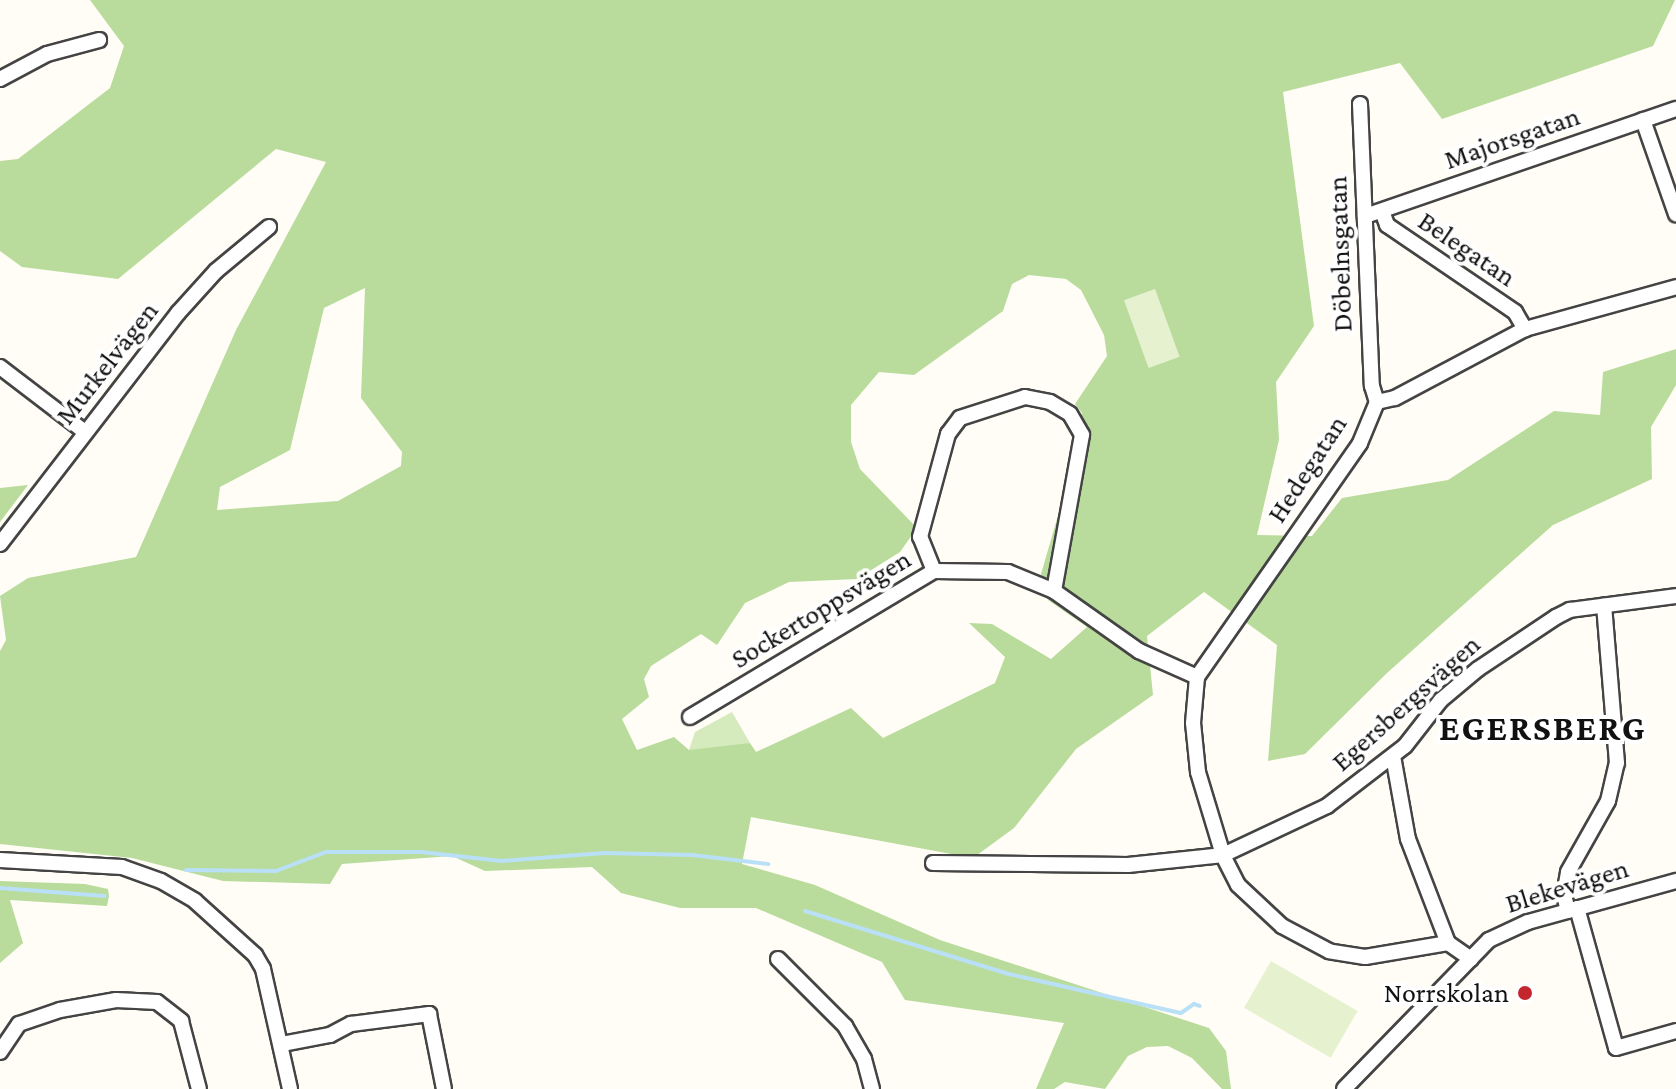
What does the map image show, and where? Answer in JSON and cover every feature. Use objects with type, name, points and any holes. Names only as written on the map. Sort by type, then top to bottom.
[{"type":"street","points":[[0,79],[47,54],[99,40]]},
{"type":"street","name":"Döbelnsgatan","points":[[1360,104],[1372,386],[1377,402]]},
{"type":"street","name":"Majorsgatan","points":[[1365,216],[1676,109]]},
{"type":"street","points":[[1643,120],[1676,214]]},
{"type":"street","name":"Belegatan","points":[[1382,211],[1387,225],[1515,312],[1525,329]]},
{"type":"street","name":"Murkelvägen","points":[[0,544],[178,313],[216,271],[269,227]]},
{"type":"street","name":"Hedegatan","points":[[1448,943],[1365,957],[1329,951],[1282,926],[1238,885],[1223,855],[1198,772],[1193,723],[1197,677],[1360,443],[1377,402],[1395,398],[1525,329],[1676,287]]},
{"type":"street","points":[[0,367],[85,432]]},
{"type":"street","points":[[934,571],[920,537],[948,434],[960,418],[1025,397],[1050,402],[1070,414],[1082,435],[1054,591]]},
{"type":"street","name":"Sockertoppsvägen","points":[[690,717],[934,571],[1008,572],[1054,591],[1139,651],[1197,677]]},
{"type":"street","name":"Egersbergsvägen","points":[[933,863],[1128,865],[1223,855],[1327,806],[1393,756],[1441,700],[1478,669],[1556,617],[1604,606],[1676,596]]},
{"type":"street","points":[[1604,606],[1617,763],[1608,801],[1568,872],[1564,895],[1573,910],[1616,1048],[1676,1031]]},
{"type":"street","points":[[1393,756],[1408,839],[1448,943],[1471,959]]},
{"type":"street","points":[[0,860],[101,863],[179,890],[255,955],[272,994],[290,1089]]},
{"type":"street","name":"Blekevägen","points":[[1344,1089],[1471,959],[1506,930],[1676,881]]},
{"type":"street","points":[[778,959],[845,1026],[864,1059],[872,1089]]},
{"type":"street","points":[[0,1052],[19,1024],[60,1010],[116,1000],[157,1002],[181,1021],[199,1089]]},
{"type":"street","points":[[282,1044],[330,1035],[351,1024],[429,1014],[444,1089]]},
{"type":"green space","points":[[90,0],[1675,0],[1653,46],[1442,119],[1400,63],[1283,92],[1314,326],[1276,382],[1279,440],[1257,535],[1312,536],[1342,498],[1448,480],[1554,411],[1600,415],[1603,372],[1676,349],[1676,385],[1651,427],[1652,479],[1553,525],[1387,673],[1305,754],[1268,761],[1277,645],[1204,592],[1147,636],[1153,695],[1076,749],[1014,828],[973,858],[751,817],[742,864],[815,885],[940,940],[1209,1028],[1226,1051],[1231,1089],[1222,1089],[1192,1058],[1168,1046],[1147,1047],[1128,1056],[1105,1089],[1065,1082],[1054,1089],[1036,1089],[1064,1023],[905,1000],[882,962],[756,908],[680,908],[621,893],[592,867],[485,871],[452,856],[342,864],[330,884],[223,881],[132,858],[0,844],[0,651],[6,640],[0,596],[28,578],[136,557],[236,330],[326,162],[276,149],[118,279],[22,267],[0,251],[0,161],[18,159],[110,88],[124,46]],"holes":[[[1029,275],[1066,279],[1081,290],[1104,335],[1107,356],[1075,404],[1082,413],[1073,464],[1041,574],[1048,600],[1087,627],[1051,659],[992,624],[969,623],[1005,657],[995,683],[883,738],[851,708],[756,752],[750,743],[689,750],[674,737],[637,750],[622,719],[649,697],[644,679],[651,666],[701,634],[717,645],[745,603],[789,582],[857,579],[900,552],[917,528],[860,469],[851,442],[851,405],[879,372],[914,375],[1003,311],[1012,284]],[[365,288],[361,398],[402,452],[401,466],[338,501],[217,510],[220,487],[290,450],[324,308]]]},
{"type":"green space","points":[[1155,289],[1180,357],[1149,368],[1124,300]]},
{"type":"green space","points":[[28,485],[0,522],[0,488]]},
{"type":"green space","points":[[732,712],[750,743],[704,753],[689,750],[695,732]]},
{"type":"green space","points":[[0,881],[85,884],[108,889],[109,896],[107,906],[10,900],[23,943],[0,963]]},
{"type":"green space","points":[[1271,961],[1358,1011],[1331,1058],[1244,1008]]},
{"type":"waterway","points":[[186,870],[276,871],[326,852],[421,852],[501,861],[604,853],[692,855],[768,864]]},
{"type":"waterway","points":[[0,888],[105,896]]},
{"type":"waterway","points":[[805,911],[1009,974],[1181,1013],[1194,1004],[1200,1006]]},
{"type":"place","name":"Norrskolan","points":[[1525,993]]},
{"type":"district","name":"EGERSBERG","points":[[1543,729]]}]
